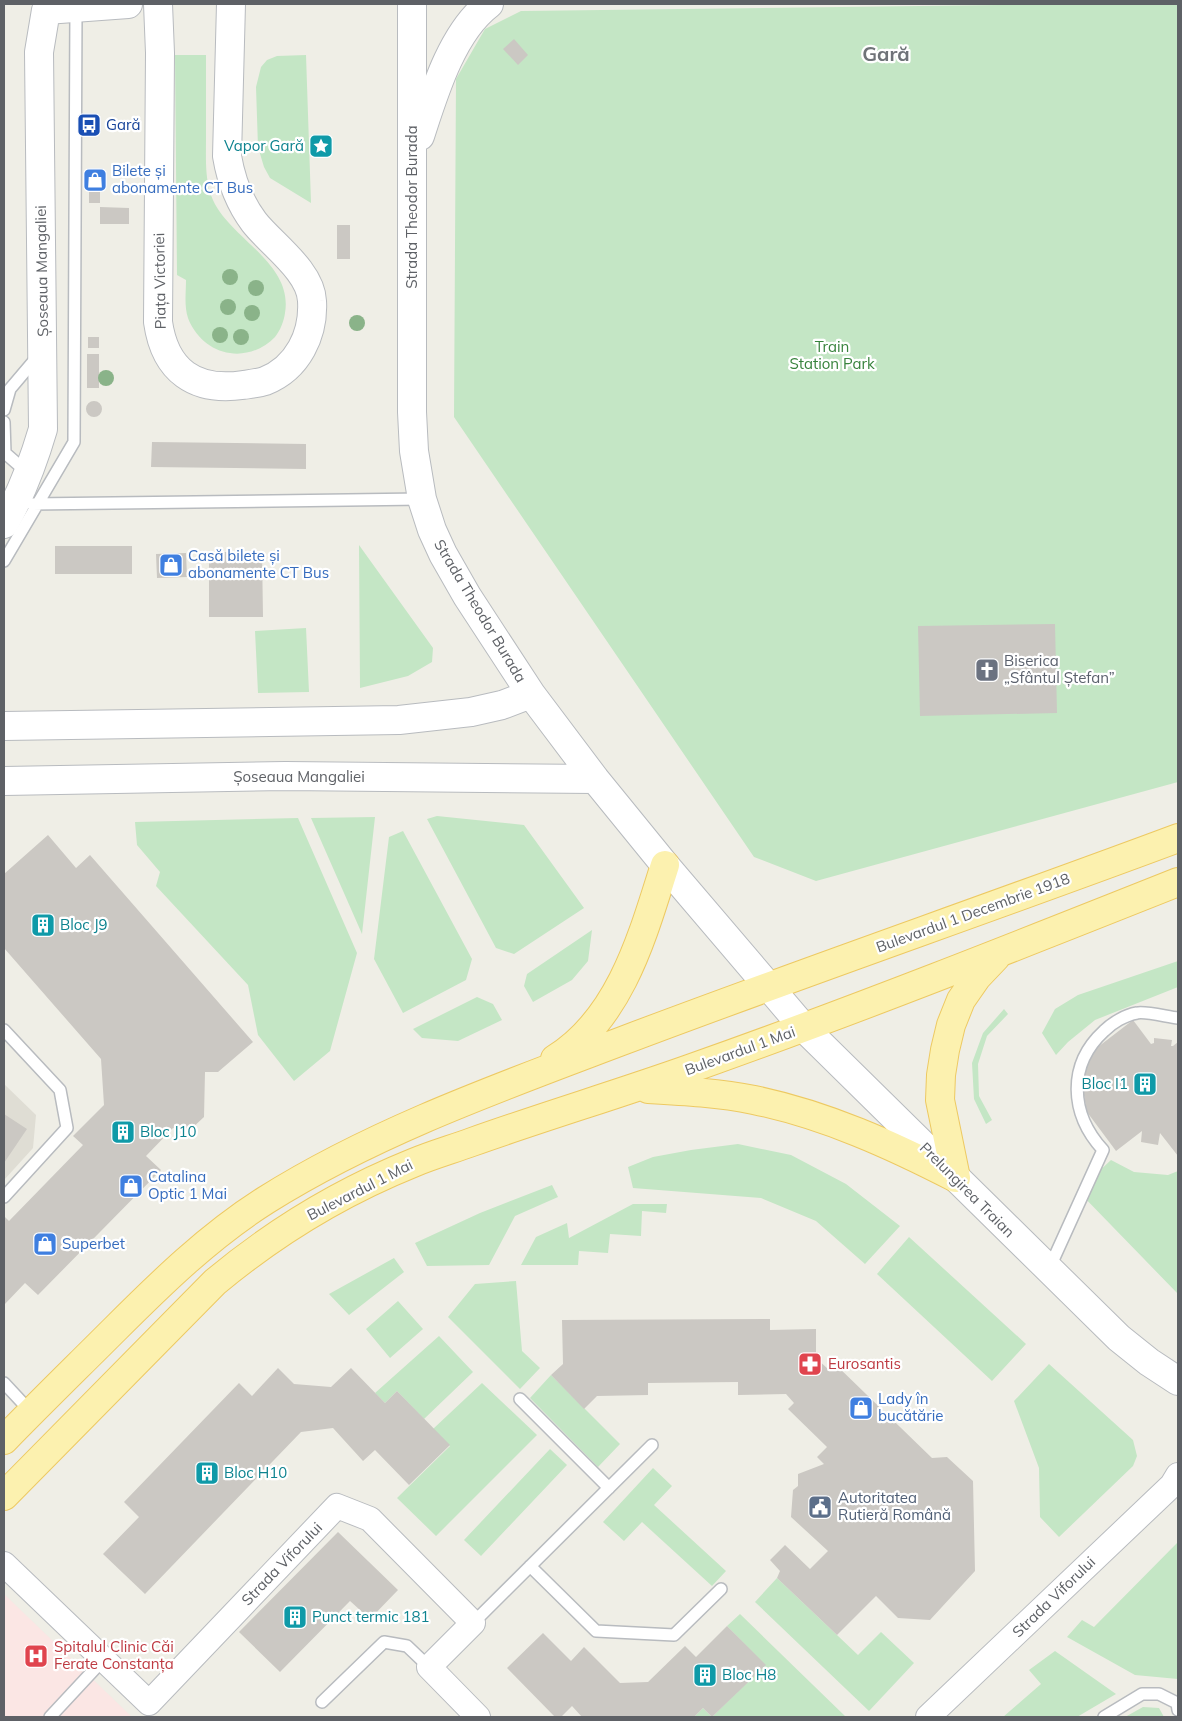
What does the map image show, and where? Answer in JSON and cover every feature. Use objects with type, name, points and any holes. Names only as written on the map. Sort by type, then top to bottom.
[{"type":"main road","name":"Bulevardul 1 Decembrie 1918","points":[[768,986],[1178,838]]},
{"type":"main road","points":[[525,1078],[560,1056],[577,1042],[599,1018],[622,982],[643,933],[665,865]]},
{"type":"main road","points":[[804,1028],[1178,882]]},
{"type":"main road","points":[[956,1178],[940,1100],[945,1050],[961,1000],[977,977],[1002,952]]},
{"type":"main road","points":[[4,1440],[176,1269],[216,1235],[266,1200],[320,1169],[387,1135],[525,1078],[768,986]]},
{"type":"main road","name":"Bulevardul 1 Mai","points":[[4,1496],[203,1293],[242,1260],[287,1228],[348,1193],[413,1163],[565,1110],[634,1089],[804,1028]]},
{"type":"main road","points":[[634,1089],[703,1093],[753,1100],[796,1110],[853,1130],[911,1155],[956,1178]]},
{"type":"street","points":[[46,7],[76,8],[128,4]]},
{"type":"street","name":"Piața Victoriei","points":[[158,4],[160,53],[158,322],[160,335],[172,361],[181,372],[196,382],[222,388],[264,382],[287,368],[300,353],[312,318],[312,299],[306,282],[296,267],[247,211],[236,191],[230,173],[227,156],[231,4]]},
{"type":"street","name":"Strada Theodor Burada","points":[[412,4],[412,412],[414,451],[422,499],[432,530],[455,575],[531,694],[595,779],[768,986]]},
{"type":"street","points":[[412,161],[434,92],[447,62],[466,28],[489,4]]},
{"type":"street","name":"Șoseaua Mangaliei","points":[[19,511],[43,429],[39,52],[46,7]]},
{"type":"street","points":[[4,726],[399,720],[471,712],[502,705],[531,694]]},
{"type":"street","name":"Șoseaua Mangaliei","points":[[4,781],[285,776],[595,779]]},
{"type":"street","name":"Prelungirea Traian","points":[[768,986],[804,1028],[1048,1270],[1119,1338],[1149,1362],[1178,1381]]},
{"type":"street","name":"Strada Viforului","points":[[928,1717],[1176,1482]]},
{"type":"street","name":"Strada Viforului","points":[[4,1564],[149,1703],[337,1506],[370,1520],[473,1623]]},
{"type":"street","points":[[473,1623],[429,1668],[478,1717]]},
{"type":"lane","points":[[4,561],[19,511],[74,442],[76,8]]},
{"type":"lane","points":[[4,410],[10,389],[42,350]]},
{"type":"lane","points":[[4,422],[5,454],[29,474]]},
{"type":"lane","points":[[19,511],[422,499]]},
{"type":"lane","points":[[1048,1270],[1103,1150],[1092,1138],[1080,1114],[1076,1089],[1081,1063],[1094,1040],[1113,1023],[1137,1012],[1178,1018]]},
{"type":"lane","points":[[4,1030],[60,1090],[67,1128],[4,1196]]},
{"type":"lane","points":[[4,1383],[31,1412]]},
{"type":"lane","points":[[520,1399],[609,1488]]},
{"type":"lane","points":[[473,1623],[652,1445]]},
{"type":"lane","points":[[530,1566],[596,1631],[674,1634],[721,1589]]},
{"type":"lane","points":[[322,1702],[384,1642],[407,1646],[429,1668]]},
{"type":"lane","points":[[50,1717],[104,1659]]},
{"type":"lane","points":[[1104,1717],[1142,1694],[1159,1694],[1177,1703],[1178,1710]]},
{"type":"shaded area","points":[[4,1084],[36,1115],[33,1148],[4,1180]]},
{"type":"shaded area","name":"Spitalul Clinic Căi Ferate Constanța","points":[[4,1594],[132,1717],[4,1717]]},
{"type":"green space","name":"Train Station Park","points":[[1178,4],[1178,782],[816,881],[754,857],[454,417],[456,79],[485,29],[521,11]]},
{"type":"green space","points":[[175,55],[206,55],[206,165],[210,192],[217,208],[228,222],[268,263],[279,278],[285,294],[285,313],[282,326],[277,335],[260,348],[248,352],[236,354],[223,352],[210,346],[199,336],[188,318],[186,280],[177,275]]},
{"type":"green space","points":[[306,55],[311,203],[270,178],[264,167],[258,147],[256,87],[261,67],[267,60],[277,56]]},
{"type":"green space","points":[[359,545],[433,648],[432,662],[408,676],[360,688]]},
{"type":"green space","points":[[306,628],[309,692],[258,693],[255,631]]},
{"type":"green space","points":[[437,816],[524,825],[584,908],[514,954],[496,948],[427,819]]},
{"type":"green space","points":[[375,817],[362,934],[311,818]]},
{"type":"green space","points":[[298,818],[357,953],[330,1051],[294,1081],[258,1035],[248,985],[156,886],[160,872],[137,845],[135,822]]},
{"type":"green space","points":[[403,831],[472,959],[466,980],[403,1013],[374,959],[389,837]]},
{"type":"green space","points":[[592,930],[588,961],[572,980],[533,1002],[524,986],[527,974]]},
{"type":"green space","points":[[1178,961],[1178,987],[1095,1020],[1068,1042],[1056,1055],[1042,1033],[1055,1009],[1078,995]]},
{"type":"green space","points":[[477,997],[493,1004],[502,1020],[458,1041],[422,1038],[413,1029]]},
{"type":"green space","points":[[1004,1009],[1008,1014],[987,1036],[978,1064],[979,1096],[992,1120],[986,1124],[974,1099],[972,1063],[983,1033]]},
{"type":"green space","points":[[738,1144],[791,1155],[846,1184],[900,1226],[865,1264],[816,1221],[761,1198],[633,1188],[628,1167],[653,1157]]},
{"type":"green space","points":[[1111,1160],[1134,1172],[1168,1175],[1178,1171],[1178,1294],[1078,1191]]},
{"type":"green space","points":[[552,1185],[558,1197],[515,1216],[489,1265],[427,1266],[415,1243],[480,1213]]},
{"type":"green space","points":[[633,1204],[667,1204],[666,1213],[642,1211],[641,1236],[610,1234],[608,1253],[579,1251],[578,1265],[521,1265],[536,1237],[567,1223],[569,1238]]},
{"type":"green space","points":[[909,1237],[1026,1344],[992,1381],[877,1274]]},
{"type":"green space","points":[[394,1258],[404,1272],[349,1315],[329,1294]]},
{"type":"green space","points":[[516,1281],[522,1351],[540,1368],[520,1389],[448,1317],[475,1284]]},
{"type":"green space","points":[[398,1301],[423,1329],[390,1358],[366,1329]]},
{"type":"green space","points":[[439,1336],[473,1372],[424,1419],[397,1391],[385,1403],[375,1393]]},
{"type":"green space","points":[[1049,1364],[1133,1440],[1137,1456],[1133,1466],[1059,1537],[1040,1517],[1039,1468],[1014,1401]]},
{"type":"green space","points":[[551,1375],[620,1444],[598,1467],[530,1398]]},
{"type":"green space","points":[[482,1383],[537,1435],[436,1536],[397,1498],[450,1446],[433,1429]]},
{"type":"green space","points":[[550,1449],[567,1465],[481,1556],[464,1540]]},
{"type":"green space","points":[[653,1468],[672,1486],[654,1505],[726,1571],[712,1586],[642,1522],[624,1541],[603,1522]]},
{"type":"green space","points":[[1178,1542],[1178,1679],[1135,1675],[1067,1637],[1082,1620],[1094,1627]]},
{"type":"green space","points":[[777,1578],[858,1655],[881,1632],[914,1663],[869,1711],[755,1602]]},
{"type":"green space","points":[[740,1614],[846,1717],[712,1717],[765,1665],[727,1626]]},
{"type":"green space","points":[[1055,1651],[1116,1694],[1077,1717],[1003,1717],[1041,1684],[1029,1670]]},
{"type":"green space","points":[[1143,1707],[1159,1708],[1164,1717],[1125,1717]]},
{"type":"green space","points":[[703,1708],[712,1717],[694,1717]]},
{"type":"building","points":[[514,39],[528,55],[518,65],[503,49]]},
{"type":"building","name":"Bilete și abonamente CT Bus","points":[[90,174],[101,174],[100,186],[90,186]]},
{"type":"building","points":[[89,191],[100,191],[100,203],[89,203]]},
{"type":"building","points":[[100,207],[129,208],[129,224],[100,224]]},
{"type":"building","points":[[337,225],[350,225],[350,259],[337,259]]},
{"type":"building","points":[[88,337],[99,337],[99,348],[88,348]]},
{"type":"building","points":[[87,354],[99,354],[99,388],[87,388]]},
{"type":"building","points":[[94,401],[102,409],[94,417],[86,409]]},
{"type":"building","points":[[152,442],[306,444],[306,469],[151,467]]},
{"type":"building","points":[[55,546],[132,546],[132,574],[55,574]]},
{"type":"building","points":[[209,552],[262,552],[263,617],[209,617]]},
{"type":"building","name":"Casă bilete și abonamente CT Bus","points":[[186,553],[187,577],[157,578],[156,554]]},
{"type":"building","name":"Biserica „Sfântul Ștefan”","points":[[1055,624],[1057,713],[920,716],[918,626]]},
{"type":"building","points":[[48,835],[76,868],[90,855],[253,1042],[218,1072],[205,1072],[204,1117],[189,1131],[173,1128],[146,1156],[161,1170],[38,1295],[25,1283],[4,1305],[4,1216],[9,1221],[83,1145],[73,1136],[104,1105],[101,1059],[4,948],[4,874]]},
{"type":"building","name":"Bloc I1","points":[[1133,1020],[1151,1044],[1154,1043],[1154,1038],[1172,1040],[1171,1046],[1178,1042],[1178,1156],[1160,1133],[1158,1145],[1141,1142],[1142,1131],[1116,1151],[1087,1112],[1083,1090],[1086,1067],[1094,1050]]},
{"type":"building","points":[[4,1114],[27,1129],[4,1163]]},
{"type":"building","points":[[770,1319],[770,1330],[816,1329],[816,1358],[828,1369],[834,1363],[932,1458],[947,1457],[973,1481],[975,1571],[930,1620],[898,1618],[876,1596],[837,1635],[777,1578],[780,1571],[770,1560],[785,1545],[810,1569],[828,1551],[791,1517],[793,1490],[798,1486],[798,1474],[824,1464],[817,1457],[827,1447],[788,1409],[794,1403],[786,1394],[738,1395],[738,1382],[648,1383],[648,1395],[597,1396],[584,1409],[551,1375],[563,1364],[562,1320]]},
{"type":"building","name":"Bloc H10","points":[[278,1368],[294,1384],[331,1387],[351,1368],[385,1403],[397,1391],[450,1445],[409,1485],[375,1450],[363,1461],[333,1428],[301,1432],[145,1594],[103,1554],[139,1517],[124,1502],[239,1383],[252,1396]]},
{"type":"building","name":"Punct termic 181","points":[[338,1532],[398,1590],[370,1619],[350,1601],[280,1672],[239,1632]]},
{"type":"building","name":"Bloc H8","points":[[727,1626],[766,1665],[712,1717],[703,1708],[694,1717],[582,1717],[572,1706],[561,1717],[555,1717],[507,1668],[543,1633],[571,1661],[584,1647],[620,1683],[648,1682],[685,1646],[696,1657]]},
{"type":"place","name":"Gară","points":[[89,125]]},
{"type":"place","name":"Vapor Gară","points":[[321,146]]},
{"type":"place","name":"Bilete și abonamente CT Bus","points":[[95,180]]},
{"type":"place","name":"Casă bilete și abonamente CT Bus","points":[[171,565]]},
{"type":"place","name":"Biserica „Sfântul Ștefan”","points":[[987,670]]},
{"type":"place","name":"Bloc J9","points":[[43,925]]},
{"type":"place","name":"Bloc I1","points":[[1145,1084]]},
{"type":"place","name":"Bloc J10","points":[[123,1132]]},
{"type":"place","name":"Catalina Optic 1 Mai","points":[[131,1186]]},
{"type":"place","name":"Superbet","points":[[45,1244]]},
{"type":"place","name":"Eurosantis","points":[[810,1364]]},
{"type":"place","name":"Lady în bucătărie","points":[[861,1408]]},
{"type":"place","name":"Bloc H10","points":[[207,1473]]},
{"type":"place","name":"Autoritatea Rutieră Română","points":[[820,1507]]},
{"type":"place","name":"Punct termic 181","points":[[295,1617]]},
{"type":"place","name":"Spitalul Clinic Căi Ferate Constanța","points":[[36,1656]]},
{"type":"place","name":"Bloc H8","points":[[705,1675]]},
{"type":"district","name":"Gară","points":[[886,54]]}]
